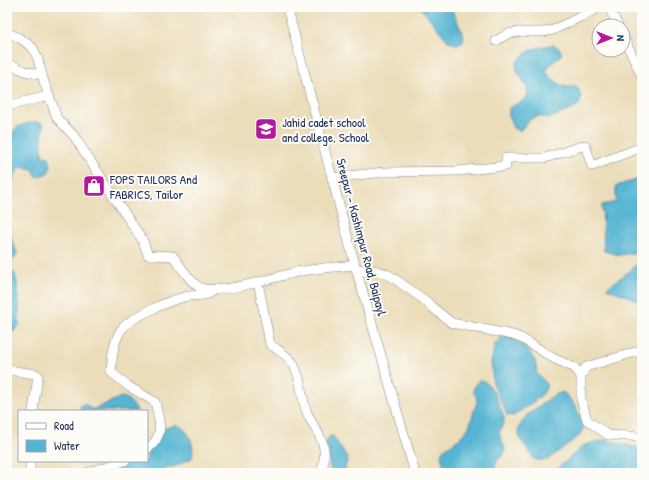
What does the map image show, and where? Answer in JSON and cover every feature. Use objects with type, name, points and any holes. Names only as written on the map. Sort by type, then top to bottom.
[{"type":"street","name":"Sreepur - Kashimpur Road, Baipayl","points":[[287,7],[356,267],[415,473]]},
{"type":"street","points":[[496,41],[507,34],[554,30],[601,7]]},
{"type":"street","points":[[609,7],[614,18]]},
{"type":"street","points":[[7,32],[21,39],[33,48],[57,118],[74,136],[89,158],[143,241],[148,255],[173,256],[199,288],[214,290],[258,282],[298,272],[356,267],[378,271],[389,275],[426,301],[452,323],[513,335],[523,339],[553,358],[575,368],[581,376]]},
{"type":"street","points":[[631,53],[642,76]]},
{"type":"street","points":[[7,63],[21,70],[35,74],[42,74]]},
{"type":"street","points":[[7,106],[49,96]]},
{"type":"street","points":[[332,178],[384,172],[457,171],[506,166],[506,158],[545,158],[585,145],[592,166],[642,148]]},
{"type":"street","points":[[258,282],[270,344],[293,363],[297,371],[306,411],[324,448],[325,460],[322,470],[318,473]]},
{"type":"street","points":[[148,447],[154,444],[161,427],[155,402],[128,386],[111,372],[112,352],[121,329],[149,310],[184,297],[207,295],[214,290]]},
{"type":"street","points":[[642,350],[586,367],[581,376],[581,399],[587,420],[608,435],[642,438]]},
{"type":"street","points":[[7,370],[36,374],[38,376],[33,410]]},
{"type":"street","points":[[30,462],[30,473]]},
{"type":"street","points":[[86,473],[122,462]]},
{"type":"water","points":[[420,7],[450,7],[464,37],[462,43],[455,44],[448,41]]},
{"type":"water","points":[[553,45],[559,48],[562,54],[548,67],[546,72],[561,85],[567,87],[577,87],[581,95],[581,101],[573,109],[549,119],[544,117],[532,118],[520,131],[513,128],[509,117],[509,108],[524,100],[527,96],[526,85],[517,70],[516,65],[518,60],[534,49]]},
{"type":"water","points":[[37,122],[43,124],[42,156],[49,157],[51,166],[48,173],[37,177],[33,169],[21,167],[16,173],[7,195],[7,146],[11,134],[14,130],[25,124]]},
{"type":"water","points":[[642,178],[642,215],[639,218],[642,220],[642,304],[630,297],[606,288],[630,271],[637,263],[638,255],[633,253],[620,255],[604,251],[602,205],[616,202],[616,186]]},
{"type":"water","points":[[7,217],[12,240],[17,253],[14,259],[7,262]]},
{"type":"water","points":[[7,271],[14,273],[16,278],[19,325],[14,331],[7,333]]},
{"type":"water","points":[[505,335],[526,348],[535,361],[537,373],[545,382],[546,386],[541,396],[513,416],[507,415],[493,383],[491,363],[495,344]]},
{"type":"water","points":[[480,380],[489,385],[498,401],[504,417],[504,422],[499,433],[505,449],[504,454],[497,461],[495,468],[486,473],[446,473],[441,456],[443,450],[459,439],[469,427],[477,402],[476,396],[473,392],[475,385]]},
{"type":"water","points":[[563,392],[576,408],[584,427],[579,436],[547,460],[536,460],[533,458],[520,438],[518,432],[519,427],[527,415],[554,395]]},
{"type":"water","points":[[121,397],[129,400],[137,410],[80,410],[81,405],[85,404],[91,409],[95,409]]},
{"type":"water","points":[[176,425],[188,433],[193,448],[192,458],[176,466],[164,469],[160,473],[109,473],[110,468],[127,462],[148,462],[148,452],[165,428]]},
{"type":"water","points":[[331,436],[333,436],[348,459],[345,467],[346,473],[331,473],[326,442]]},
{"type":"water","points":[[605,440],[640,448],[641,467],[639,473],[547,473],[557,469],[584,445]]},
{"type":"place","name":"Jahid cadet school and college, School","points":[[266,129]]},
{"type":"place","name":"FOPS TAILORS And FABRICS, Tailor","points":[[94,186]]}]
